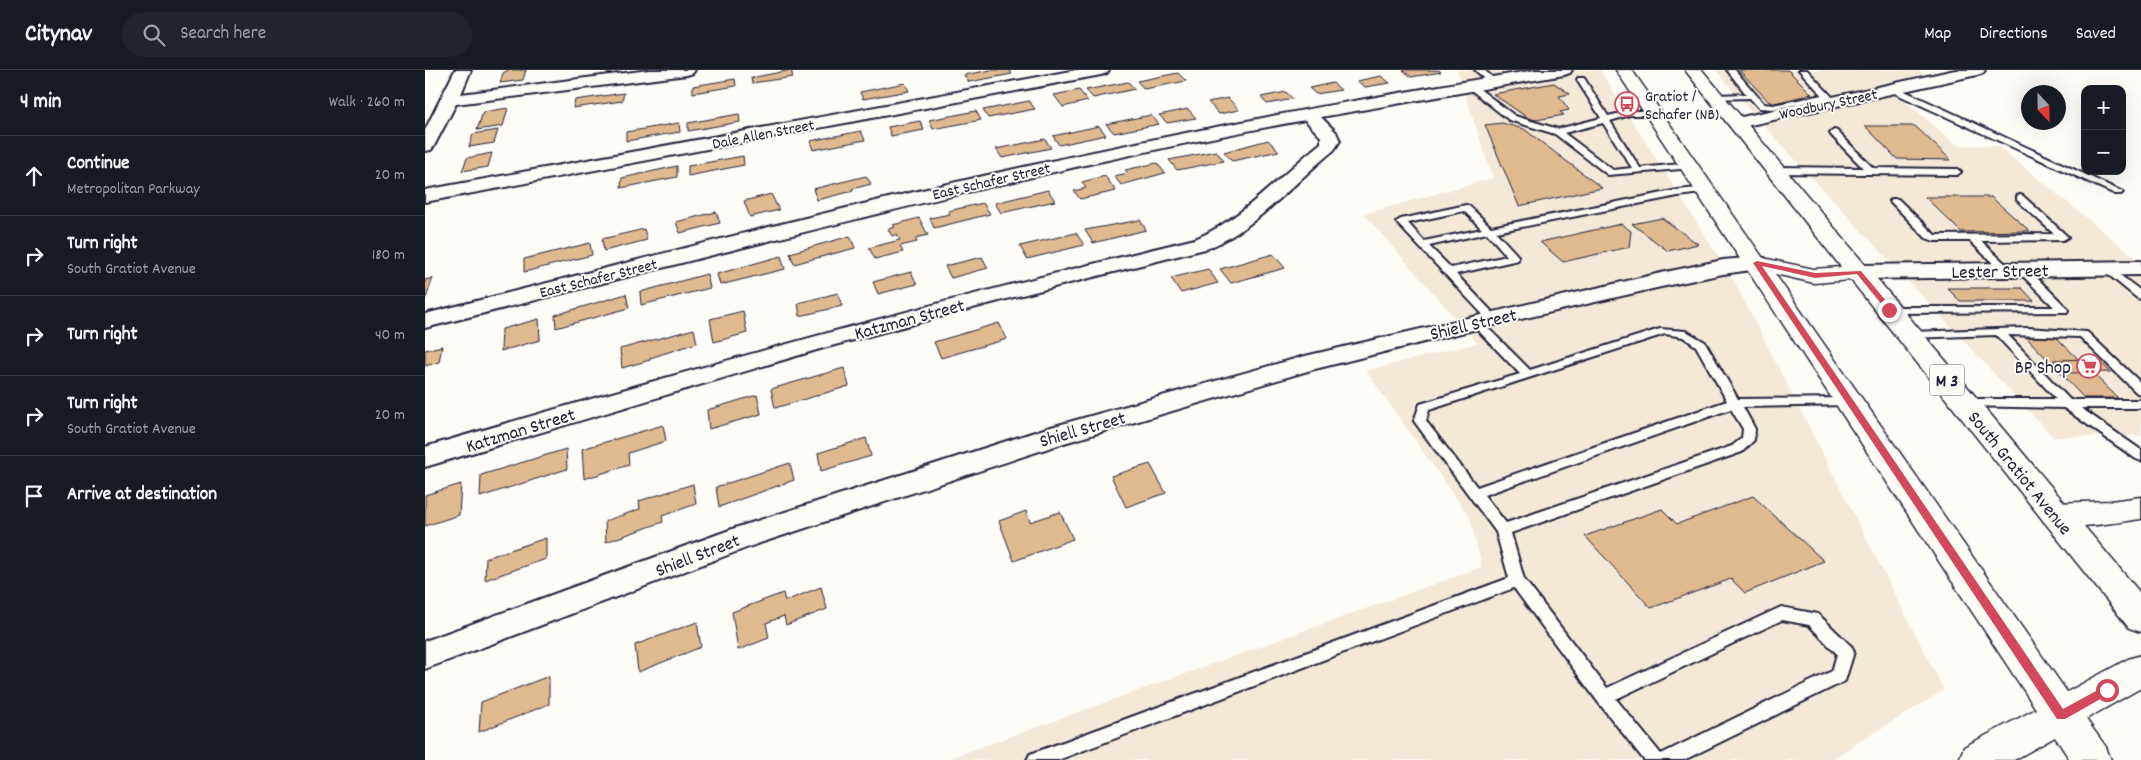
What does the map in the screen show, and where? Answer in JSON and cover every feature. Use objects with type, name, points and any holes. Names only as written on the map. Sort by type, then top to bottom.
[{"type":"main road","points":[[1624,70],[1757,263],[2092,760]]},
{"type":"main road","name":"South Gratiot Avenue","points":[[1692,70],[1776,170],[2141,618]]},
{"type":"main road","points":[[1757,263],[1815,276],[1859,272]]},
{"type":"main road","points":[[2055,514],[2110,512],[2141,508]]},
{"type":"main road","points":[[1978,760],[2061,716],[2141,670]]},
{"type":"street","points":[[425,146],[450,100],[463,70]]},
{"type":"street","points":[[450,100],[687,70]]},
{"type":"street","name":"Dale Allen Street","points":[[425,196],[1101,70]]},
{"type":"street","name":"East Schafer Street","points":[[425,321],[929,194],[1176,140],[1481,79],[1564,70]]},
{"type":"street","name":"Woodbury Street","points":[[1737,123],[1778,110],[1830,99],[1893,90],[1977,70]]},
{"type":"street","name":"Katzman Street","points":[[425,457],[662,386],[991,295],[1203,244],[1222,236],[1243,222],[1327,146],[1331,141],[1330,136],[1308,114]]},
{"type":"street","name":"Shiell Street","points":[[425,654],[746,536],[1054,436],[1305,364],[1484,320],[1723,266],[1757,263]]},
{"type":"street","name":"Lester Street","points":[[1859,272],[2141,268]]},
{"type":"lane","points":[[1731,70],[1762,106],[1778,110]]},
{"type":"lane","points":[[1803,70],[1830,99]]},
{"type":"lane","points":[[1481,79],[1512,118],[1558,132],[1611,173],[1690,166]]},
{"type":"lane","points":[[1581,80],[1637,170]]},
{"type":"lane","points":[[1893,90],[2118,192]]},
{"type":"lane","points":[[1715,97],[1752,96]]},
{"type":"lane","points":[[1558,132],[1630,113],[1654,113]]},
{"type":"lane","points":[[1833,133],[1871,171]]},
{"type":"lane","points":[[1776,170],[1957,172]]},
{"type":"lane","points":[[1423,244],[1678,193],[1707,190]]},
{"type":"lane","points":[[1895,201],[1929,236],[1938,238],[2063,237],[2020,198]]},
{"type":"lane","points":[[1449,272],[1515,258],[1466,208],[1401,222],[1449,272],[1528,375]]},
{"type":"lane","points":[[1889,310],[2063,310],[1974,239]]},
{"type":"lane","points":[[2108,269],[2141,296]]},
{"type":"lane","points":[[1503,530],[1737,449],[1748,440],[1749,429],[1701,344],[1686,334],[1664,331],[1424,407],[1420,421],[1503,530],[1517,581],[1604,697],[1655,760]]},
{"type":"lane","points":[[1910,335],[2027,331],[2083,334],[2141,390]]},
{"type":"lane","points":[[2000,333],[2067,404],[2141,456]]},
{"type":"lane","points":[[1474,493],[1735,403],[1849,401]]},
{"type":"lane","points":[[1966,403],[2141,404]]},
{"type":"lane","points":[[1036,760],[1517,581]]},
{"type":"lane","points":[[1604,697],[1781,613],[1813,619],[1846,652],[1839,676],[1666,760]]},
{"type":"shaded area","points":[[1457,70],[1600,70],[1735,283],[1944,690],[1830,760],[945,760],[1482,567],[1470,518],[1366,371],[1477,343],[1364,214],[1493,178]]},
{"type":"shaded area","points":[[1716,70],[1918,70],[1925,74],[1884,84],[1957,145],[1998,146],[2141,262],[2141,436],[2053,437],[1752,113]]},
{"type":"building","points":[[508,70],[526,70],[523,80],[500,83],[503,73]]},
{"type":"building","points":[[791,70],[793,77],[752,83],[751,78]]},
{"type":"building","points":[[991,70],[1009,70],[1012,74],[969,82],[964,75]]},
{"type":"building","points":[[1403,70],[1439,70],[1441,72],[1411,77]]},
{"type":"building","points":[[1739,70],[1788,70],[1812,94],[1775,103],[1769,102]]},
{"type":"building","points":[[1178,73],[1186,81],[1144,89],[1137,81]]},
{"type":"building","points":[[1381,76],[1390,83],[1365,87],[1357,81]]},
{"type":"building","points":[[735,79],[736,86],[693,93],[693,86]]},
{"type":"building","points":[[1128,82],[1135,89],[1093,98],[1086,90]]},
{"type":"building","points":[[905,83],[909,91],[863,99],[860,92]]},
{"type":"building","points":[[1333,83],[1341,90],[1316,94],[1309,88]]},
{"type":"building","points":[[1554,83],[1570,94],[1559,96],[1569,110],[1560,112],[1564,115],[1536,120],[1528,118],[1493,94]]},
{"type":"building","points":[[1079,90],[1088,101],[1063,107],[1054,95]]},
{"type":"building","points":[[1286,92],[1293,99],[1267,104],[1261,97]]},
{"type":"building","points":[[624,93],[622,101],[573,108],[575,100]]},
{"type":"building","points":[[1228,98],[1239,110],[1219,114],[1208,102]]},
{"type":"building","points":[[1029,101],[1035,109],[988,118],[983,110]]},
{"type":"building","points":[[508,108],[503,126],[477,130],[483,112]]},
{"type":"building","points":[[1188,109],[1196,118],[1167,123],[1159,115]]},
{"type":"building","points":[[976,111],[981,120],[933,129],[929,120]]},
{"type":"building","points":[[739,114],[740,122],[688,131],[688,123]]},
{"type":"building","points":[[1151,115],[1159,124],[1114,133],[1106,124]]},
{"type":"building","points":[[920,121],[924,130],[891,136],[888,127]]},
{"type":"building","points":[[679,123],[680,132],[626,141],[626,132]]},
{"type":"building","points":[[1502,123],[1524,129],[1602,188],[1519,206],[1485,125]]},
{"type":"building","points":[[1099,126],[1106,135],[1059,145],[1053,136]]},
{"type":"building","points":[[1865,126],[1915,126],[1951,160],[1897,159]]},
{"type":"building","points":[[498,130],[494,143],[469,147],[473,134]]},
{"type":"building","points":[[861,131],[865,140],[813,150],[810,141]]},
{"type":"building","points":[[1045,139],[1051,148],[1002,158],[996,149]]},
{"type":"building","points":[[1268,140],[1279,151],[1232,161],[1224,152]]},
{"type":"building","points":[[1216,151],[1224,161],[1177,170],[1169,160]]},
{"type":"building","points":[[492,153],[488,167],[462,171],[467,158]]},
{"type":"building","points":[[743,156],[744,165],[688,176],[688,166]]},
{"type":"building","points":[[1157,163],[1165,173],[1121,185],[1114,176],[1128,173],[1125,170]]},
{"type":"building","points":[[677,166],[677,177],[621,188],[622,178]]},
{"type":"building","points":[[866,176],[871,184],[852,189],[853,191],[817,200],[813,189]]},
{"type":"building","points":[[1105,176],[1116,191],[1080,199],[1074,191],[1086,188],[1082,182]]},
{"type":"building","points":[[1048,190],[1055,201],[1001,213],[995,203]]},
{"type":"building","points":[[771,194],[779,210],[750,217],[744,201]]},
{"type":"building","points":[[1925,197],[1991,197],[2030,231],[1961,232]]},
{"type":"building","points":[[983,203],[990,214],[934,228],[930,218],[950,214],[948,211]]},
{"type":"building","points":[[716,212],[720,223],[680,233],[676,222]]},
{"type":"building","points":[[919,218],[928,235],[915,238],[917,242],[900,246],[903,252],[875,259],[869,248],[900,240],[897,234],[892,236],[888,229],[895,227],[893,225]]},
{"type":"building","points":[[1662,218],[1698,244],[1668,251],[1632,224]]},
{"type":"building","points":[[1140,220],[1146,230],[1093,243],[1085,230]]},
{"type":"building","points":[[1621,224],[1631,231],[1629,247],[1563,262],[1540,242]]},
{"type":"building","points":[[644,229],[647,240],[604,251],[602,239]]},
{"type":"building","points":[[1076,233],[1084,245],[1027,259],[1020,246]]},
{"type":"building","points":[[850,236],[855,248],[794,264],[790,253]]},
{"type":"building","points":[[590,243],[592,255],[524,272],[524,259]]},
{"type":"building","points":[[1273,254],[1285,268],[1231,283],[1220,269]]},
{"type":"building","points":[[781,256],[785,269],[720,285],[717,274]]},
{"type":"building","points":[[982,257],[988,268],[951,278],[945,266]]},
{"type":"building","points":[[1208,269],[1218,283],[1181,293],[1171,278]]},
{"type":"building","points":[[911,272],[917,284],[878,294],[873,282]]},
{"type":"building","points":[[707,274],[710,288],[641,305],[640,292]]},
{"type":"building","points":[[433,278],[426,298],[425,298],[425,280]]},
{"type":"building","points":[[1947,288],[2022,288],[2034,301],[1960,301]]},
{"type":"building","points":[[838,293],[842,306],[800,316],[798,303]]},
{"type":"building","points":[[626,294],[629,308],[556,328],[555,315]]},
{"type":"building","points":[[743,311],[747,333],[714,342],[710,319]]},
{"type":"building","points":[[539,319],[540,340],[501,351],[502,329]]},
{"type":"building","points":[[999,323],[1007,339],[941,358],[934,342]]},
{"type":"building","points":[[694,329],[697,343],[622,368],[620,349]]},
{"type":"building","points":[[2026,337],[2056,337],[2118,398],[2084,398]]},
{"type":"building","points":[[442,346],[439,362],[425,366],[425,350]]},
{"type":"building","points":[[2097,359],[2111,372],[2066,373],[2053,360]]},
{"type":"building","points":[[844,368],[849,386],[775,408],[771,389]]},
{"type":"building","points":[[757,395],[761,414],[709,429],[707,410]]},
{"type":"building","points":[[663,425],[666,441],[628,453],[629,465],[584,479],[582,449]]},
{"type":"building","points":[[866,438],[871,456],[821,471],[818,453]]},
{"type":"building","points":[[566,449],[567,469],[480,497],[481,475]]},
{"type":"building","points":[[790,463],[794,480],[719,507],[716,487]]},
{"type":"building","points":[[1150,464],[1166,493],[1126,507],[1111,476]]},
{"type":"building","points":[[461,484],[459,515],[425,526],[425,495]]},
{"type":"building","points":[[693,484],[696,504],[662,516],[663,522],[606,542],[605,521],[640,509],[639,501]]},
{"type":"building","points":[[1753,496],[1824,561],[1745,593],[1731,579],[1651,608],[1585,536],[1662,509],[1677,524]]},
{"type":"building","points":[[1026,511],[1030,522],[1060,512],[1073,539],[1014,561],[999,521]]},
{"type":"building","points":[[546,538],[546,559],[485,580],[486,558]]},
{"type":"building","points":[[821,587],[827,609],[786,625],[784,616],[766,623],[769,638],[738,650],[732,612],[783,593],[785,601]]},
{"type":"building","points":[[697,622],[701,647],[638,672],[635,645]]},
{"type":"building","points":[[549,676],[549,704],[479,732],[481,702]]},
{"type":"place","name":"Gratiot / Schafer (NB)","points":[[1627,104]]},
{"type":"place","name":"BP Shop","points":[[2089,366]]},
{"type":"route","points":[[1889,310],[1859,272],[1815,276],[1757,263],[2061,716],[2107,690]]}]
